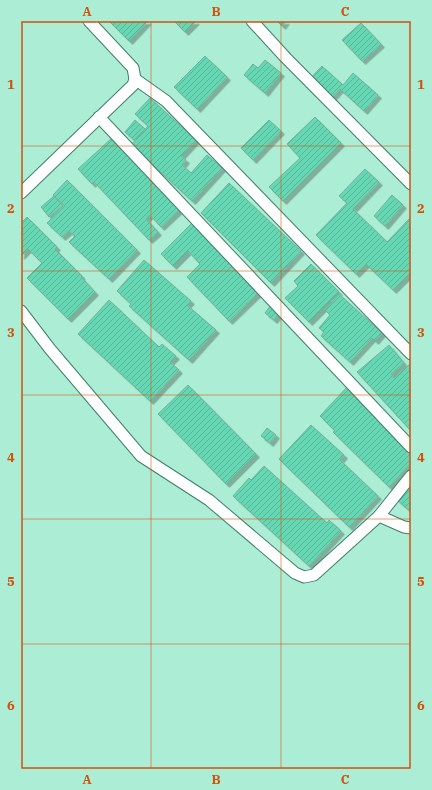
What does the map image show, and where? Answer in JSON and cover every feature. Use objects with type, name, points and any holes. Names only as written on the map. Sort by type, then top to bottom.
[{"type":"street","points":[[21,193],[133,85],[135,79],[133,68],[89,21]]},
{"type":"street","points":[[252,21],[286,58],[411,184]]},
{"type":"street","points":[[135,79],[166,101],[411,354]]},
{"type":"street","points":[[99,117],[411,447]]},
{"type":"street","points":[[21,311],[50,349],[141,456],[209,500],[295,573],[304,577],[314,575],[379,516],[411,476]]},
{"type":"street","points":[[379,516],[404,527],[411,528]]},
{"type":"building","points":[[109,21],[148,21],[129,41]]},
{"type":"building","points":[[174,21],[196,21],[185,32]]},
{"type":"building","points":[[277,21],[286,21],[282,26]]},
{"type":"building","points":[[361,23],[381,44],[362,61],[342,40]]},
{"type":"building","points":[[205,56],[227,77],[197,109],[174,87]]},
{"type":"building","points":[[265,60],[281,73],[265,93],[244,75],[253,64],[258,68]]},
{"type":"building","points":[[322,66],[343,85],[353,73],[378,95],[364,111],[340,89],[327,103],[305,84]]},
{"type":"building","points":[[150,98],[196,140],[181,156],[186,160],[182,165],[191,173],[207,155],[222,168],[192,201],[131,145],[148,126],[135,114]]},
{"type":"building","points":[[315,117],[341,143],[283,201],[269,187],[300,158],[287,144]]},
{"type":"building","points":[[135,120],[145,129],[134,140],[125,132]]},
{"type":"building","points":[[269,120],[281,131],[253,160],[241,148]]},
{"type":"building","points":[[113,137],[180,209],[161,227],[150,215],[146,219],[158,232],[149,240],[94,182],[92,184],[78,169]]},
{"type":"building","points":[[365,169],[379,182],[353,209],[387,242],[411,217],[411,272],[393,290],[366,264],[356,274],[316,235],[347,203],[339,196]]},
{"type":"building","points":[[67,180],[137,250],[109,279],[69,242],[75,236],[69,231],[62,237],[47,223],[65,206],[53,195]]},
{"type":"building","points":[[229,183],[301,251],[271,283],[201,213]]},
{"type":"building","points":[[392,195],[403,205],[385,226],[374,216]]},
{"type":"building","points":[[54,196],[63,206],[49,217],[41,207]]},
{"type":"building","points":[[27,217],[57,247],[55,249],[82,276],[81,277],[95,292],[68,319],[27,278],[42,263],[28,249],[21,256],[21,223]]},
{"type":"building","points":[[193,222],[260,291],[229,321],[187,277],[200,264],[188,251],[173,266],[161,254]]},
{"type":"building","points":[[144,260],[191,301],[187,305],[216,330],[189,360],[129,306],[131,304],[117,291]]},
{"type":"building","points":[[311,264],[339,292],[309,322],[285,298],[298,286],[294,281]]},
{"type":"building","points":[[339,294],[382,333],[375,341],[372,338],[350,362],[321,336],[324,332],[319,328],[330,315],[325,310]]},
{"type":"building","points":[[109,300],[159,347],[162,344],[176,356],[170,362],[179,370],[150,401],[78,334]]},
{"type":"building","points":[[271,305],[280,312],[274,320],[265,313]]},
{"type":"building","points":[[389,345],[404,363],[391,374],[394,378],[410,364],[411,365],[411,431],[357,372]]},
{"type":"building","points":[[188,385],[256,454],[226,484],[158,414]]},
{"type":"building","points":[[348,386],[411,447],[411,463],[389,487],[333,432],[335,431],[320,416]]},
{"type":"building","points":[[311,425],[344,455],[340,460],[378,496],[349,527],[279,459]]},
{"type":"building","points":[[267,428],[276,435],[270,443],[261,436]]},
{"type":"building","points":[[264,466],[327,523],[329,520],[341,531],[309,566],[233,496],[249,478],[251,480]]},
{"type":"building","points":[[411,483],[411,512],[396,499]]}]
